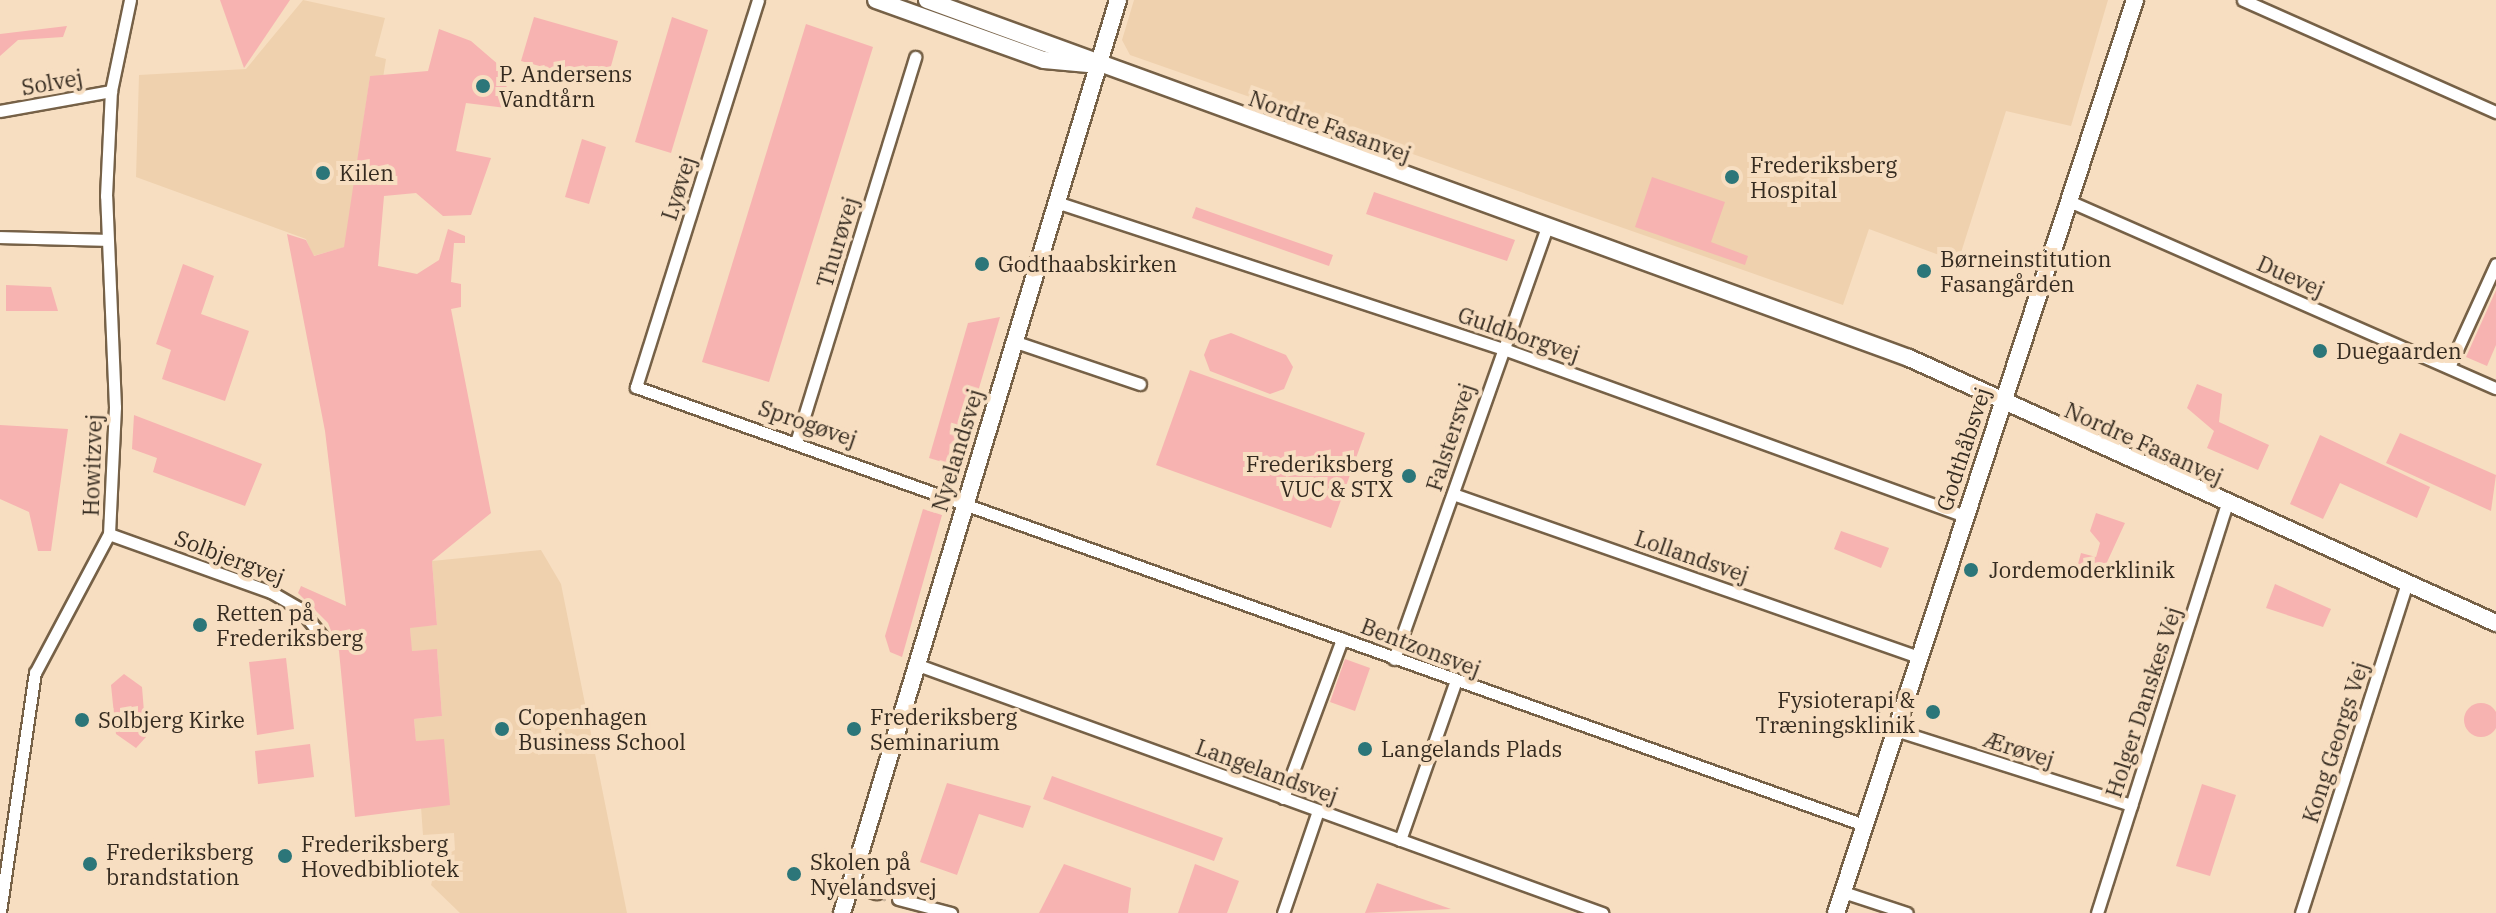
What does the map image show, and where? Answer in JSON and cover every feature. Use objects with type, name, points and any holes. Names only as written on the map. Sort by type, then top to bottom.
[{"type":"street","name":"Howitzvej","points":[[0,912],[6,835],[37,665],[109,534],[115,407],[105,240],[111,91],[130,0]]},
{"type":"street","name":"Lyøvej","points":[[636,387],[758,0]]},
{"type":"street","name":"Nordre Fasanvej","points":[[876,0],[923,5],[1097,64],[1774,307],[2004,396],[2028,417],[2496,623]]},
{"type":"street","name":"Nyelandsvej","points":[[842,913],[1118,0]]},
{"type":"street","name":"Godthåbsvej","points":[[1836,913],[2135,0]]},
{"type":"street","points":[[2243,0],[2496,112]]},
{"type":"street","name":"Thurøvej","points":[[797,439],[915,57]]},
{"type":"street","name":"Solvej","points":[[0,111],[111,91]]},
{"type":"street","name":"Duevej","points":[[2069,201],[2496,388]]},
{"type":"street","name":"Guldborgvej","points":[[1056,202],[1501,348],[1964,516]]},
{"type":"street","name":"Falstersvej","points":[[1394,659],[1501,348],[1547,228]]},
{"type":"street","points":[[0,237],[105,240]]},
{"type":"street","points":[[2449,367],[2496,264]]},
{"type":"street","points":[[1013,341],[1140,384]]},
{"type":"street","name":"Sprogøvej","points":[[636,387],[797,439],[965,502]]},
{"type":"street","name":"Lollandsvej","points":[[1453,494],[1919,657]]},
{"type":"street","name":"Bentzonsvej","points":[[965,502],[1455,683],[1864,825]]},
{"type":"street","name":"Holger Danskes Vej","points":[[2097,913],[2227,503]]},
{"type":"street","name":"Solbjergvej","points":[[109,534],[271,592],[299,608],[323,638]]},
{"type":"street","name":"Kong Georgs Vej","points":[[2301,913],[2407,583]]},
{"type":"street","points":[[1283,798],[1342,639]]},
{"type":"street","name":"Langelandsvej","points":[[918,665],[1602,913]]},
{"type":"street","points":[[1400,840],[1455,683]]},
{"type":"street","name":"Ærøvej","points":[[1895,730],[2131,805]]},
{"type":"street","points":[[1283,913],[1318,811]]},
{"type":"street","points":[[851,884],[876,893]]},
{"type":"street","points":[[1843,892],[1907,913]]},
{"type":"street","points":[[898,899],[951,913]]},
{"type":"shaded area","points":[[220,0],[290,0],[244,68]]},
{"type":"shaded area","points":[[303,0],[385,18],[375,56],[386,59],[383,78],[370,77],[345,247],[313,256],[306,239],[136,177],[139,75],[246,69]]},
{"type":"shaded area","name":"Frederiksberg Hospital","points":[[1134,0],[2108,0],[2071,126],[2006,111],[1958,262],[1869,229],[1843,305],[1130,55],[1122,40]]},
{"type":"shaded area","points":[[534,17],[618,41],[606,84],[521,61]]},
{"type":"shaded area","points":[[672,17],[708,30],[671,153],[635,142]]},
{"type":"shaded area","points":[[806,24],[873,47],[769,382],[702,362]]},
{"type":"shaded area","points":[[67,26],[63,37],[18,40],[0,56],[0,34]]},
{"type":"shaded area","points":[[439,29],[471,41],[507,72],[506,108],[466,103],[456,151],[491,158],[471,215],[443,216],[416,193],[384,196],[378,266],[417,274],[439,260],[448,229],[465,236],[465,243],[454,243],[451,282],[461,284],[461,307],[451,309],[491,513],[432,561],[437,625],[410,628],[412,651],[437,649],[442,716],[414,719],[416,741],[444,739],[450,805],[355,817],[339,651],[328,623],[298,593],[301,586],[346,606],[325,431],[287,234],[306,240],[314,256],[344,247],[370,76],[428,71]]},
{"type":"shaded area","points":[[582,139],[606,147],[589,204],[565,197]]},
{"type":"shaded area","points":[[1652,177],[1725,202],[1711,242],[1748,256],[1745,265],[1635,227]]},
{"type":"shaded area","points":[[1374,192],[1515,240],[1507,261],[1366,214]]},
{"type":"shaded area","points":[[1196,207],[1333,255],[1329,266],[1192,218]]},
{"type":"shaded area","points":[[183,264],[214,276],[201,314],[249,331],[225,401],[162,379],[171,350],[156,344]]},
{"type":"shaded area","points":[[6,285],[51,287],[58,311],[6,311]]},
{"type":"shaded area","points":[[2496,290],[2496,345],[2487,366],[2466,357]]},
{"type":"shaded area","points":[[1000,317],[956,466],[929,458],[968,323]]},
{"type":"shaded area","points":[[1231,333],[1286,355],[1293,367],[1284,389],[1270,394],[1210,371],[1204,355],[1210,340]]},
{"type":"shaded area","points":[[1190,370],[1365,433],[1331,528],[1156,465]]},
{"type":"shaded area","points":[[2197,384],[2222,394],[2219,422],[2269,445],[2258,470],[2207,448],[2214,431],[2187,408]]},
{"type":"shaded area","points":[[134,415],[262,464],[245,506],[153,472],[157,458],[132,449]]},
{"type":"shaded area","points":[[0,425],[68,429],[51,551],[38,551],[29,512],[0,499]]},
{"type":"shaded area","points":[[2400,433],[2496,475],[2491,511],[2386,463]]},
{"type":"shaded area","points":[[2320,435],[2430,487],[2417,518],[2340,483],[2323,519],[2290,504]]},
{"type":"shaded area","points":[[923,509],[942,515],[902,657],[890,652],[885,636]]},
{"type":"shaded area","points":[[2096,513],[2125,523],[2102,573],[2078,564],[2081,553],[2096,557],[2100,543],[2090,531]]},
{"type":"shaded area","points":[[1841,531],[1889,548],[1881,568],[1834,549]]},
{"type":"shaded area","name":"Copenhagen Business School","points":[[541,550],[561,584],[627,913],[460,913],[431,885],[438,859],[455,850],[454,833],[423,835],[421,807],[444,740],[416,741],[414,719],[442,716],[437,650],[411,651],[410,627],[437,625],[432,561]]},
{"type":"shaded area","points":[[2275,584],[2331,609],[2323,627],[2266,608]]},
{"type":"shaded area","points":[[286,658],[294,729],[257,735],[249,662]]},
{"type":"shaded area","points":[[1345,659],[1370,668],[1355,711],[1330,702]]},
{"type":"shaded area","points":[[124,674],[142,687],[146,737],[136,748],[116,734],[111,685]]},
{"type":"shaded area","points":[[2481,703],[2493,708],[2498,720],[2493,732],[2481,737],[2469,732],[2464,720],[2469,708]]},
{"type":"shaded area","points":[[310,744],[314,777],[258,784],[255,751]]},
{"type":"shaded area","points":[[1052,776],[1223,838],[1214,861],[1043,799]]},
{"type":"shaded area","points":[[947,783],[1031,806],[1023,828],[979,814],[957,875],[920,862]]},
{"type":"shaded area","points":[[2202,784],[2236,795],[2210,876],[2176,866]]},
{"type":"shaded area","points":[[1064,864],[1131,888],[1128,913],[1039,913]]},
{"type":"shaded area","points":[[1195,864],[1239,881],[1227,913],[1178,913]]},
{"type":"shaded area","points":[[1377,883],[1451,909],[1365,913]]},
{"type":"tunnel","points":[[876,893],[898,899]]},
{"type":"place","name":"P. Andersens Vandtårn","points":[[483,86]]},
{"type":"place","name":"Kilen","points":[[323,173]]},
{"type":"place","name":"Frederiksberg Hospital","points":[[1732,177]]},
{"type":"place","name":"Godthaabskirken","points":[[982,264]]},
{"type":"place","name":"Børneinstitution Fasangården","points":[[1924,271]]},
{"type":"place","name":"Duegaarden","points":[[2320,351]]},
{"type":"place","name":"Frederiksberg VUC & STX","points":[[1409,476]]},
{"type":"place","name":"Jordemoderklinik","points":[[1971,570]]},
{"type":"place","name":"Retten på Frederiksberg","points":[[200,625]]},
{"type":"place","name":"Fysioterapi & Træningsklinik","points":[[1933,712]]},
{"type":"place","name":"Solbjerg Kirke","points":[[82,720]]},
{"type":"place","name":"Copenhagen Business School","points":[[502,729]]},
{"type":"place","name":"Frederiksberg Seminarium","points":[[854,729]]},
{"type":"place","name":"Langelands Plads","points":[[1365,749]]},
{"type":"place","name":"Frederiksberg Hovedbibliotek","points":[[285,856]]},
{"type":"place","name":"Frederiksberg brandstation","points":[[90,864]]},
{"type":"place","name":"Skolen på Nyelandsvej","points":[[794,874]]}]
